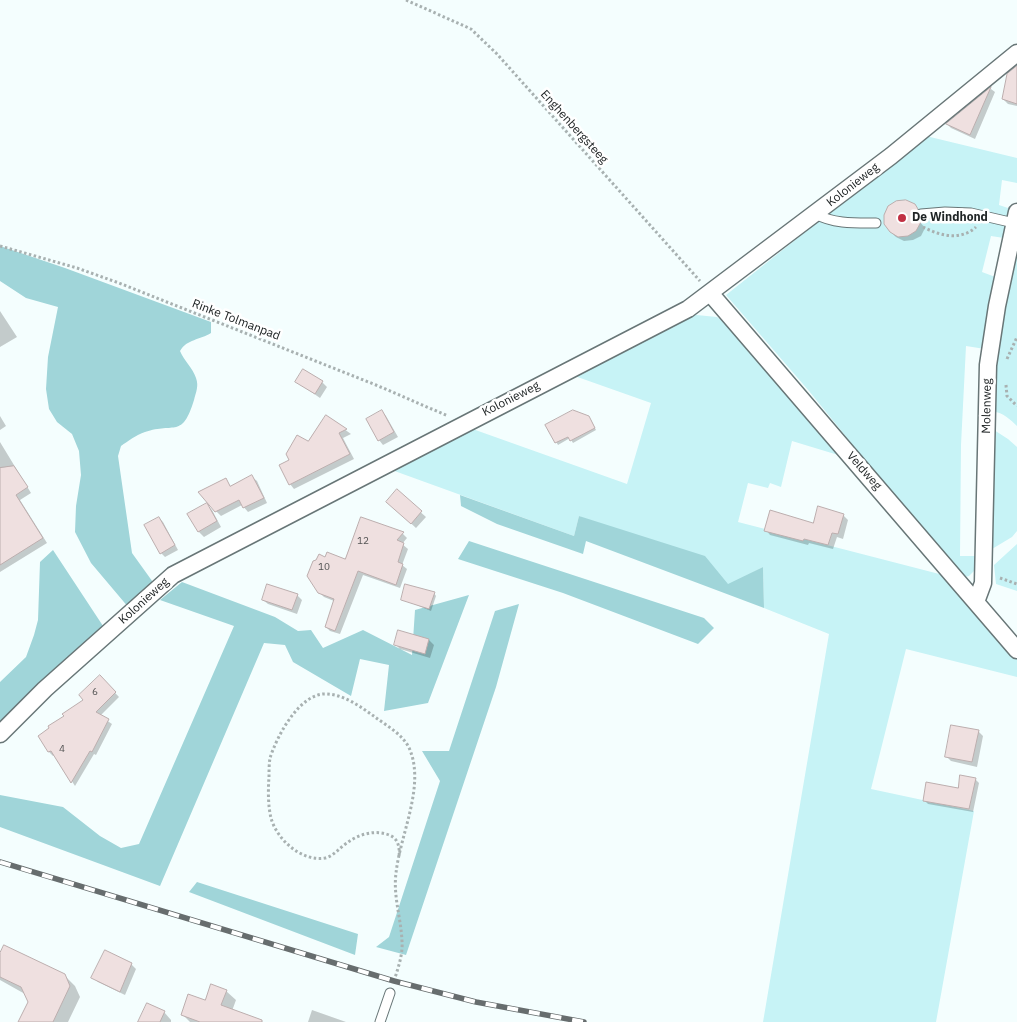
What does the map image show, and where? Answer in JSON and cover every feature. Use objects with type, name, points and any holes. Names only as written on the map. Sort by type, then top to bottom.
[{"type":"street","name":"Kolonieweg","points":[[0,734],[45,689],[173,575],[688,308],[816,214],[1017,53]]},
{"type":"street","name":"Molenweg","points":[[976,602],[982,583],[988,364],[997,306],[1016,217]]},
{"type":"street","name":"Veldweg","points":[[710,293],[1017,650]]},
{"type":"lane","points":[[921,214],[945,212],[1016,217]]},
{"type":"lane","points":[[816,214],[824,218],[851,223],[876,223]]},
{"type":"lane","points":[[380,1022],[390,994]]},
{"type":"path","name":"Enghenbergsteeg","points":[[406,0],[471,29],[491,48],[710,293]]},
{"type":"path","points":[[923,228],[936,234],[950,236],[975,229],[985,216]]},
{"type":"path","name":"Rinke Tolmanpad","points":[[0,246],[77,268],[119,283],[428,406],[450,416],[459,426]]},
{"type":"path","points":[[1006,361],[1017,337]]},
{"type":"path","points":[[1004,376],[1007,396],[1017,406]]},
{"type":"path","points":[[390,994],[401,961],[402,941],[395,890],[396,872],[413,793],[414,774],[411,752],[406,741],[363,708],[343,698],[328,694],[310,699],[291,715],[275,744],[270,760],[269,802],[271,819],[275,828],[291,847],[306,856],[314,858],[324,858],[332,855],[348,842],[371,832],[391,835],[396,840],[400,850],[399,857]]},
{"type":"shaded area","points":[[926,136],[1017,158],[1017,183],[1002,180],[999,205],[1011,209],[1004,238],[991,236],[982,272],[998,278],[985,349],[966,346],[961,445],[960,556],[977,556],[977,568],[969,576],[965,577],[956,572],[809,391],[726,295]]},
{"type":"shaded area","points":[[1017,242],[1017,426],[1003,415],[994,412],[993,364]]},
{"type":"shaded area","points":[[0,246],[211,322],[211,333],[186,344],[180,351],[195,374],[197,381],[194,400],[185,420],[176,427],[155,429],[132,438],[121,446],[118,456],[132,553],[155,585],[129,608],[91,563],[75,532],[76,506],[81,475],[79,451],[72,434],[57,422],[49,409],[46,389],[48,357],[58,307],[26,298],[0,281]]},
{"type":"shaded area","points":[[686,314],[717,317],[735,330],[848,458],[792,441],[781,487],[770,483],[768,488],[748,483],[738,522],[947,576],[1017,657],[1017,677],[906,649],[871,789],[974,811],[936,1022],[763,1022],[829,634],[764,608],[763,567],[728,585],[579,516],[574,536],[389,469],[467,427],[627,484],[651,403],[569,374]]},
{"type":"shaded area","points":[[994,430],[1017,447],[1017,531],[1012,537],[992,549]]},
{"type":"shaded area","points":[[460,495],[574,536],[579,516],[705,556],[728,584],[763,567],[764,608],[586,541],[583,554],[497,524],[461,506]]},
{"type":"shaded area","points":[[469,541],[704,618],[714,628],[698,644],[563,593],[458,559]]},
{"type":"shaded area","points":[[1017,544],[1017,591],[996,584],[994,565]]},
{"type":"shaded area","points":[[53,550],[105,629],[0,722],[0,682],[26,657],[38,620],[40,562]]},
{"type":"shaded area","points":[[182,582],[275,617],[298,631],[311,630],[323,648],[363,630],[412,655],[415,610],[469,595],[428,703],[384,711],[389,665],[360,659],[351,696],[293,662],[285,645],[264,643],[160,886],[0,827],[0,795],[63,807],[100,836],[121,848],[139,844],[234,626],[160,600]]},
{"type":"shaded area","points":[[519,604],[496,687],[406,955],[376,947],[389,937],[440,781],[422,751],[449,751],[495,611]]},
{"type":"shaded area","points":[[197,882],[358,934],[355,955],[189,892]]},
{"type":"building","points":[[1017,66],[1017,104],[1002,99],[1007,74]]},
{"type":"building","points":[[991,87],[970,135],[946,124]]},
{"type":"building","name":"De Windhond","points":[[906,200],[915,204],[918,209],[915,215],[921,222],[916,231],[908,236],[898,237],[890,232],[884,224],[884,215],[888,206],[896,201]]},
{"type":"building","points":[[303,369],[323,381],[315,394],[295,382]]},
{"type":"building","points":[[382,410],[394,432],[378,441],[366,419]]},
{"type":"building","points":[[573,410],[589,416],[595,428],[570,441],[568,437],[555,443],[545,425]]},
{"type":"building","points":[[326,415],[347,429],[339,433],[350,454],[289,485],[279,465],[289,460],[286,454],[297,435],[308,441]]},
{"type":"building","points":[[14,466],[28,487],[16,495],[43,538],[0,565],[0,468]]},
{"type":"building","points":[[252,475],[264,498],[243,508],[239,500],[215,512],[198,492],[226,478],[230,486]]},
{"type":"building","points":[[397,489],[422,511],[411,524],[386,502]]},
{"type":"building","points":[[207,503],[217,521],[198,532],[187,514]]},
{"type":"building","points":[[818,506],[844,514],[838,534],[832,533],[828,545],[764,531],[770,510],[813,523]]},
{"type":"building","points":[[159,517],[175,545],[160,554],[144,525]]},
{"type":"building","points":[[361,517],[404,532],[397,540],[404,543],[398,562],[403,564],[396,585],[358,571],[335,631],[325,627],[334,599],[318,593],[307,576],[313,561],[316,560],[319,554],[325,557],[327,552],[345,559]]},
{"type":"building","points":[[267,584],[298,594],[292,610],[262,600]]},
{"type":"building","points":[[405,584],[435,592],[429,609],[401,600]]},
{"type":"building","points":[[398,630],[429,639],[425,654],[394,645]]},
{"type":"building","points":[[100,675],[116,692],[96,712],[109,719],[92,752],[90,751],[71,783],[51,751],[48,752],[38,736],[49,728],[48,726],[64,716],[62,714],[83,700],[79,695]]},
{"type":"building","points":[[951,725],[979,730],[972,762],[945,757]]},
{"type":"building","points":[[960,775],[976,778],[969,809],[923,801],[926,782],[958,788]]},
{"type":"building","points":[[4,945],[65,974],[70,986],[53,1022],[18,1022],[28,1002],[21,987],[0,977],[0,953]]},
{"type":"building","points":[[105,950],[132,963],[120,992],[91,978]]},
{"type":"building","points":[[211,984],[227,990],[221,1005],[262,1020],[262,1022],[200,1022],[181,1015],[188,994],[205,1000]]},
{"type":"building","points":[[147,1003],[165,1011],[160,1022],[138,1022]]},
{"type":"railway","points":[[0,862],[394,981],[476,1002],[584,1022]]},
{"type":"place","name":"De Windhond","points":[[902,218]]}]
